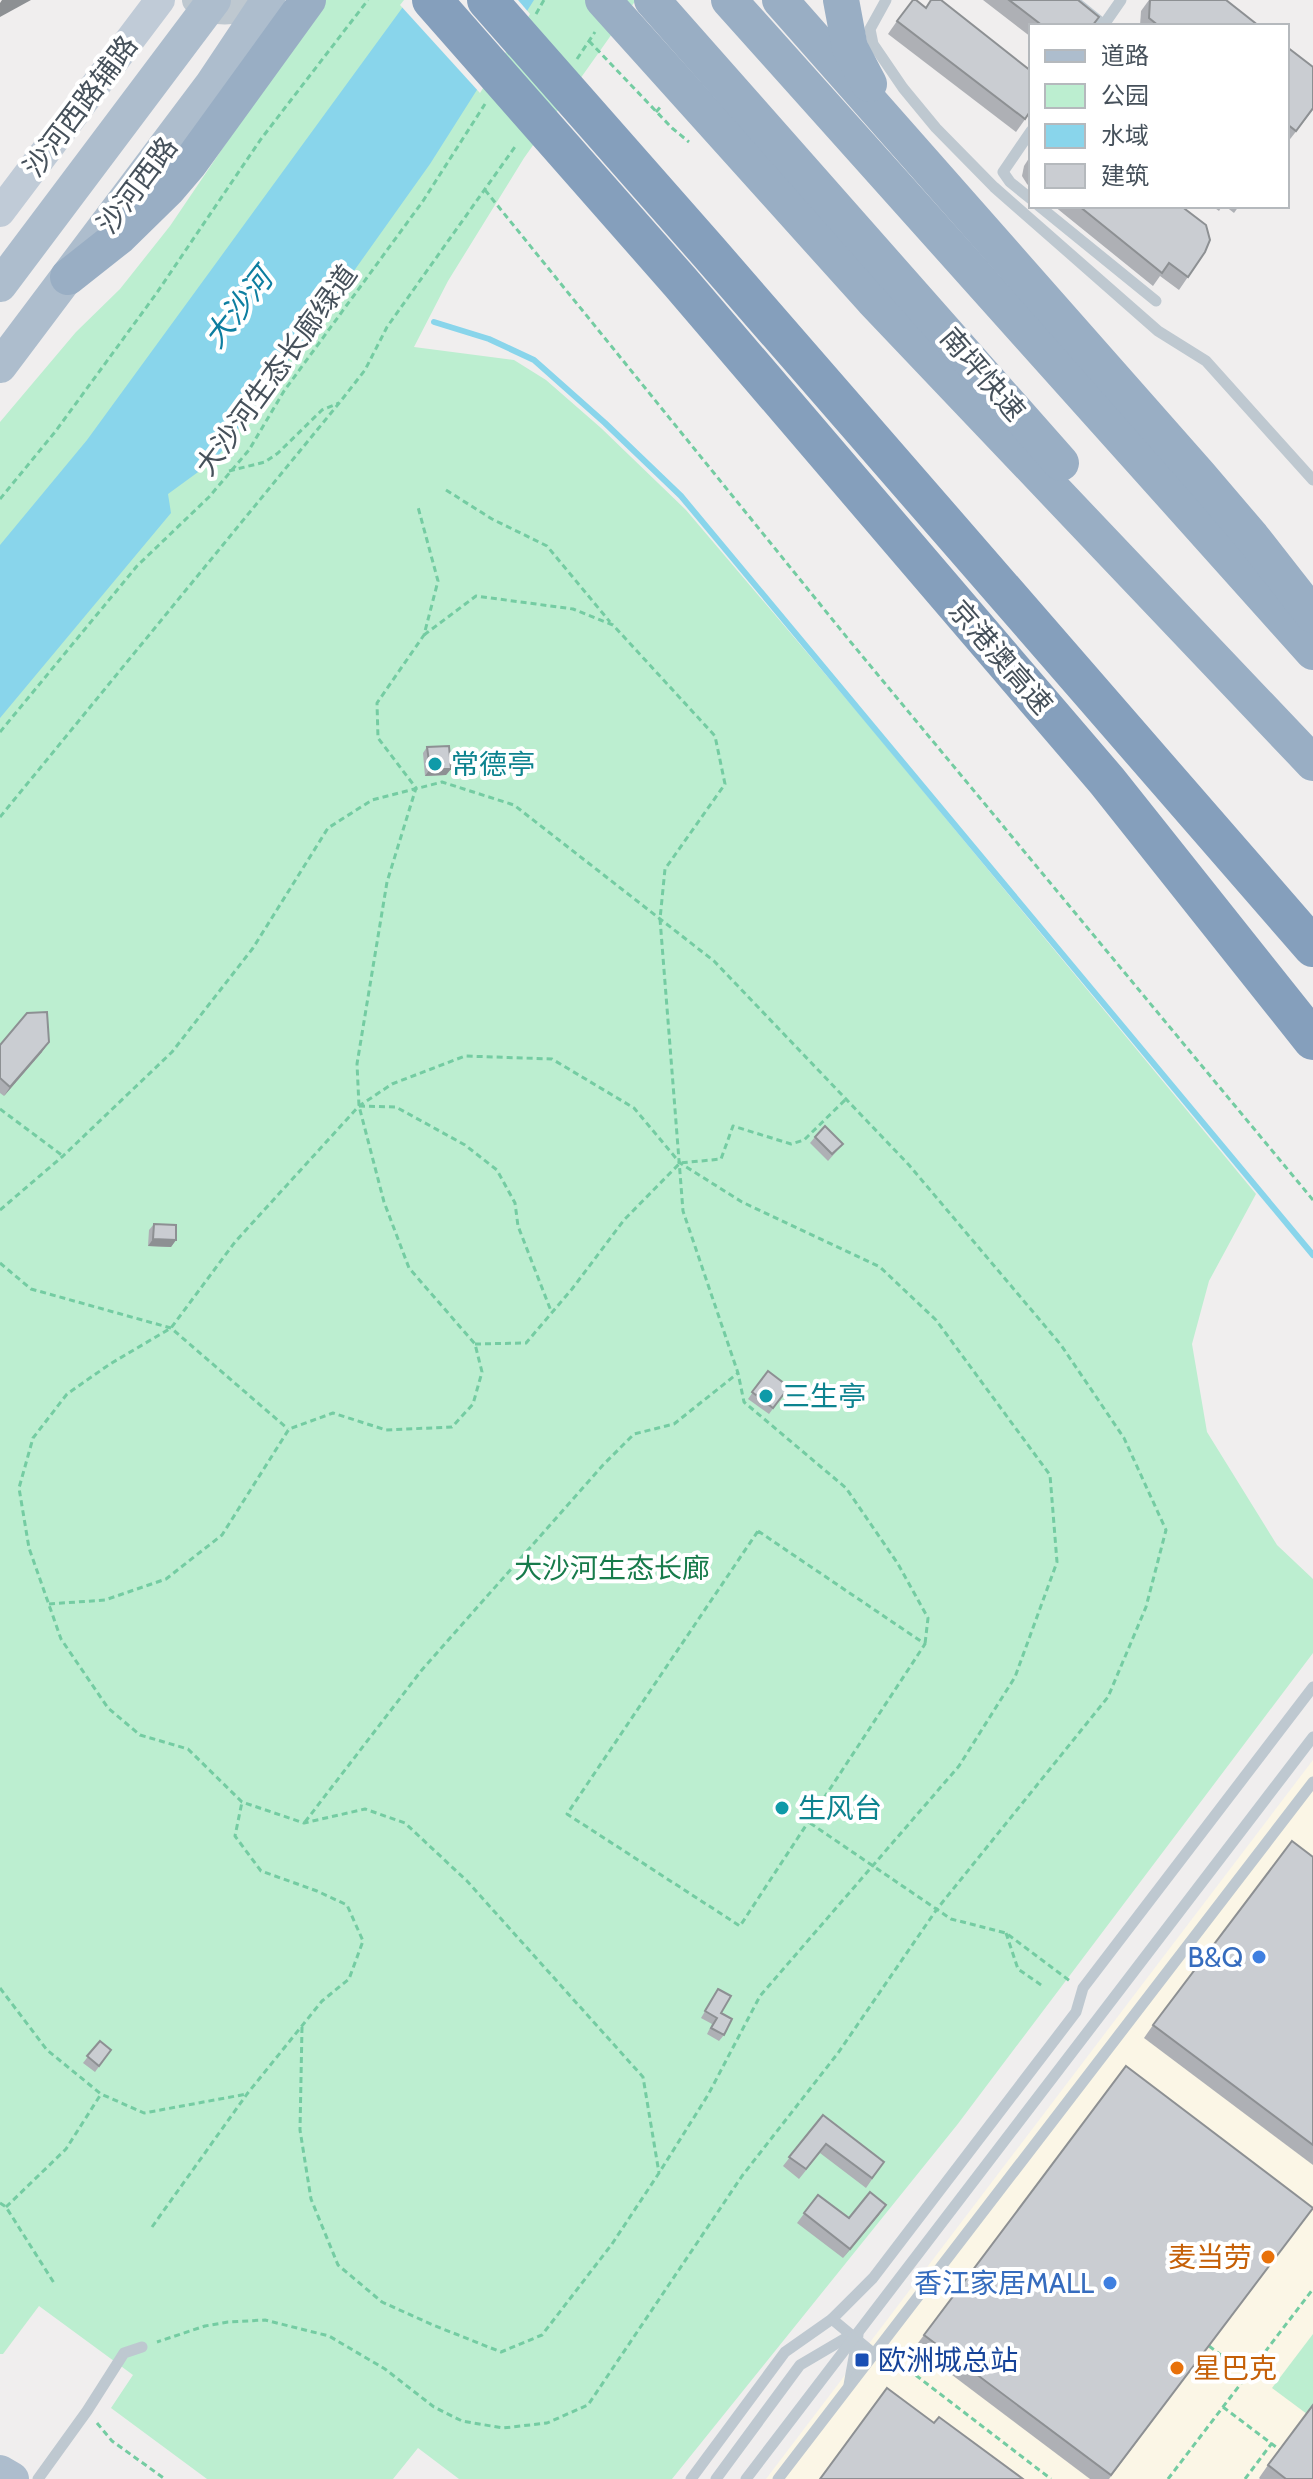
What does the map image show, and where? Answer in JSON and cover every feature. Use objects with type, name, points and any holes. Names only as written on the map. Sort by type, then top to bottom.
[{"type":"highway","points":[[68,277],[120,236],[167,190],[308,0]]},
{"type":"highway","name":"京港澳高速","points":[[432,0],[680,282],[1107,781],[1313,1040]]},
{"type":"highway","name":"京港澳高速","points":[[487,0],[1313,947]]},
{"type":"highway","name":"南坪快速","points":[[652,0],[1313,748]]},
{"type":"highway","points":[[729,0],[1313,652]]},
{"type":"highway","points":[[780,0],[1199,475],[1313,615]]},
{"type":"highway","points":[[841,0],[850,48],[898,134]]},
{"type":"highway","points":[[600,15],[1313,763]]},
{"type":"main road","name":"沙河西路辅路","points":[[0,212],[160,0]]},
{"type":"main road","name":"沙河西路","points":[[0,366],[212,84],[268,0]]},
{"type":"main road","name":"沙河西路","points":[[0,285],[223,3]]},
{"type":"main road","points":[[106,227],[125,179],[219,42],[223,3]]},
{"type":"main road","points":[[0,2472],[12,2479]]},
{"type":"lane","points":[[886,0],[870,29],[873,44],[936,128],[994,187],[1158,331],[1206,361],[1313,480]]},
{"type":"lane","points":[[1073,0],[1103,24]]},
{"type":"lane","points":[[1105,24],[1121,0]]},
{"type":"lane","points":[[1029,134],[1003,172],[1029,197]]},
{"type":"lane","points":[[1041,208],[1156,301]]},
{"type":"lane","points":[[691,2479],[785,2352],[832,2319],[873,2278],[1076,2012],[1083,1988],[1313,1687]]},
{"type":"lane","points":[[746,2479],[1313,1737]]},
{"type":"lane","points":[[778,2479],[1313,1782]]},
{"type":"lane","points":[[832,2319],[877,2350]]},
{"type":"lane","points":[[716,2479],[800,2365],[858,2331]]},
{"type":"lane","points":[[785,2479],[847,2397],[858,2331]]},
{"type":"lane","points":[[38,2479],[124,2353],[142,2347]]},
{"type":"path","points":[[0,499],[55,432],[156,294],[261,139],[368,0]]},
{"type":"path","points":[[530,25],[544,0]]},
{"type":"path","points":[[572,65],[589,41],[600,15]]},
{"type":"path","points":[[589,41],[689,142]]},
{"type":"path","name":"大沙河生态长廊绿道","points":[[0,732],[137,566],[209,497],[249,450],[284,391],[423,201],[486,102]]},
{"type":"path","points":[[0,817],[365,370],[387,327],[520,140]]},
{"type":"path","points":[[485,190],[849,640],[1313,1200]]},
{"type":"path","points":[[229,471],[265,462],[322,410],[340,402]]},
{"type":"path","points":[[446,490],[492,519],[547,546],[613,625],[715,736],[725,784],[665,869],[660,919],[683,1211],[738,1373],[744,1402],[846,1488],[890,1551],[928,1618],[925,1644],[740,1926],[567,1814],[758,1531],[925,1644]]},
{"type":"path","points":[[418,507],[438,581],[424,635]]},
{"type":"path","points":[[416,788],[378,738],[377,703],[424,635],[476,596],[573,609],[613,625]]},
{"type":"path","points":[[0,1210],[63,1156],[172,1052],[253,948],[328,828],[372,800],[442,782],[514,805],[714,961],[909,1165],[1061,1345],[1124,1438],[1166,1530],[1146,1607],[1108,1697],[937,1909],[838,2053],[742,2176],[588,2405],[547,2423],[503,2428],[462,2421],[434,2407],[385,2369],[329,2336],[265,2320],[205,2326],[142,2347]]},
{"type":"path","points":[[49,1604],[105,1600],[166,1579],[222,1535],[289,1429],[333,1413],[386,1430],[452,1427],[473,1404],[482,1372],[475,1344],[409,1268],[384,1202],[359,1106],[357,1064],[387,882],[416,788]]},
{"type":"path","points":[[302,2027],[300,2130],[311,2199],[338,2265],[382,2302],[501,2352],[542,2335],[612,2244],[659,2173],[708,2095],[760,1996],[959,1766],[1015,1677],[1057,1562],[1050,1475],[936,1320],[880,1267],[742,1202],[680,1163],[634,1108],[552,1059],[465,1056],[392,1084],[359,1106],[235,1242],[171,1328],[67,1394],[33,1438],[19,1488],[29,1548],[61,1639],[108,1708],[140,1735],[188,1749],[242,1802],[304,1823],[365,1809],[405,1823],[467,1881],[643,2077],[659,2173]]},
{"type":"path","points":[[475,1344],[526,1343],[624,1220],[680,1163],[721,1159],[733,1126],[791,1144],[804,1140],[846,1099]]},
{"type":"path","points":[[359,1106],[396,1107],[465,1145],[497,1170],[515,1203],[518,1226],[552,1312]]},
{"type":"path","points":[[0,1109],[63,1156]]},
{"type":"path","points":[[0,1263],[31,1289],[171,1328],[289,1429]]},
{"type":"path","points":[[304,1823],[421,1671],[603,1465],[634,1434],[674,1424],[738,1373]]},
{"type":"path","points":[[152,2227],[247,2094],[322,2001],[349,1979],[363,1941],[347,1905],[261,1871],[235,1836],[242,1802]]},
{"type":"path","points":[[809,1822],[951,1919],[1006,1933],[1072,1982]]},
{"type":"path","points":[[1006,1933],[1018,1969],[1044,1987]]},
{"type":"path","points":[[0,1988],[47,2050],[101,2094],[144,2113],[247,2094]]},
{"type":"path","points":[[6,2207],[66,2149],[101,2094]]},
{"type":"path","points":[[0,2203],[6,2207],[54,2283]]},
{"type":"path","points":[[1168,2479],[1313,2289]]},
{"type":"path","points":[[1209,2346],[1247,2375]]},
{"type":"path","points":[[877,2350],[1051,2479]]},
{"type":"path","points":[[1223,2407],[1280,2450]]},
{"type":"path","points":[[87,2411],[112,2441],[165,2479]]},
{"type":"path","points":[[1245,2479],[1272,2443]]},
{"type":"shaded area","points":[[1313,1760],[1313,2479],[766,2479]]},
{"type":"green space","name":"大沙河生态长廊","points":[[323,0],[636,0],[524,158],[448,281],[414,347],[514,360],[546,380],[686,510],[876,734],[1256,1194],[1209,1281],[1192,1344],[1207,1432],[1277,1545],[1313,1579],[1313,1653],[957,2125],[672,2479],[459,2479],[418,2448],[393,2479],[207,2479],[111,2408],[133,2375],[39,2306],[0,2354],[0,422],[76,332],[120,289],[170,226]]},
{"type":"green space","points":[[1313,2334],[1313,2405],[1307,2414],[1272,2388]]},
{"type":"water","name":"大沙河","points":[[408,0],[534,0],[430,164],[216,459],[168,494],[171,513],[0,718],[0,545],[87,440]]},
{"type":"pier","points":[[404,0],[518,0],[530,14],[480,93],[400,5]]},
{"type":"building","points":[[913,0],[926,8],[931,0],[941,0],[1029,69],[1029,113],[1025,119],[897,21]]},
{"type":"building","points":[[1009,0],[1078,0],[1099,17],[1094,24],[1040,24]]},
{"type":"building","points":[[1150,0],[1226,0],[1256,24],[1156,24],[1149,18]]},
{"type":"building","points":[[1289,49],[1313,67],[1313,108],[1296,131],[1289,126]]},
{"type":"building","points":[[1081,208],[1184,208],[1206,225],[1210,240],[1188,277],[1169,263],[1162,273]]},
{"type":"building","points":[[449,746],[451,769],[430,769],[427,747]]},
{"type":"building","points":[[47,1012],[49,1042],[10,1087],[0,1078],[0,1045],[27,1013]]},
{"type":"building","points":[[825,1126],[843,1144],[832,1154],[815,1137]]},
{"type":"building","points":[[154,1224],[176,1225],[176,1240],[153,1239]]},
{"type":"building","name":"三生亭","points":[[768,1371],[789,1387],[773,1408],[752,1392]]},
{"type":"building","name":"B&Q","points":[[1292,1841],[1313,1857],[1313,2145],[1153,2025]]},
{"type":"building","points":[[718,1989],[731,1996],[721,2013],[732,2019],[724,2035],[711,2028],[717,2018],[705,2011]]},
{"type":"building","points":[[100,2041],[111,2050],[99,2066],[87,2056]]},
{"type":"building","name":"香江家居MALL","points":[[1126,2066],[1313,2208],[1111,2475],[924,2335]]},
{"type":"building","points":[[823,2115],[884,2162],[872,2178],[826,2144],[806,2169],[789,2157]]},
{"type":"building","points":[[870,2192],[886,2205],[850,2249],[804,2213],[818,2195],[849,2218]]},
{"type":"building","points":[[887,2388],[934,2423],[939,2417],[1023,2479],[820,2479]]},
{"type":"building","points":[[1313,2405],[1313,2479],[1286,2479],[1268,2465]]},
{"type":"waterway","points":[[434,322],[489,339],[534,360],[681,496],[1313,1255]]},
{"type":"place","name":"常德亭","points":[[435,764]]},
{"type":"place","name":"三生亭","points":[[766,1396]]},
{"type":"place","name":"生风台","points":[[782,1808]]},
{"type":"place","name":"B&Q","points":[[1259,1957]]},
{"type":"place","name":"麦当劳","points":[[1268,2257]]},
{"type":"place","name":"香江家居MALL","points":[[1110,2283]]},
{"type":"place","name":"欧洲城总站","points":[[862,2360]]},
{"type":"place","name":"星巴克","points":[[1177,2368]]}]
